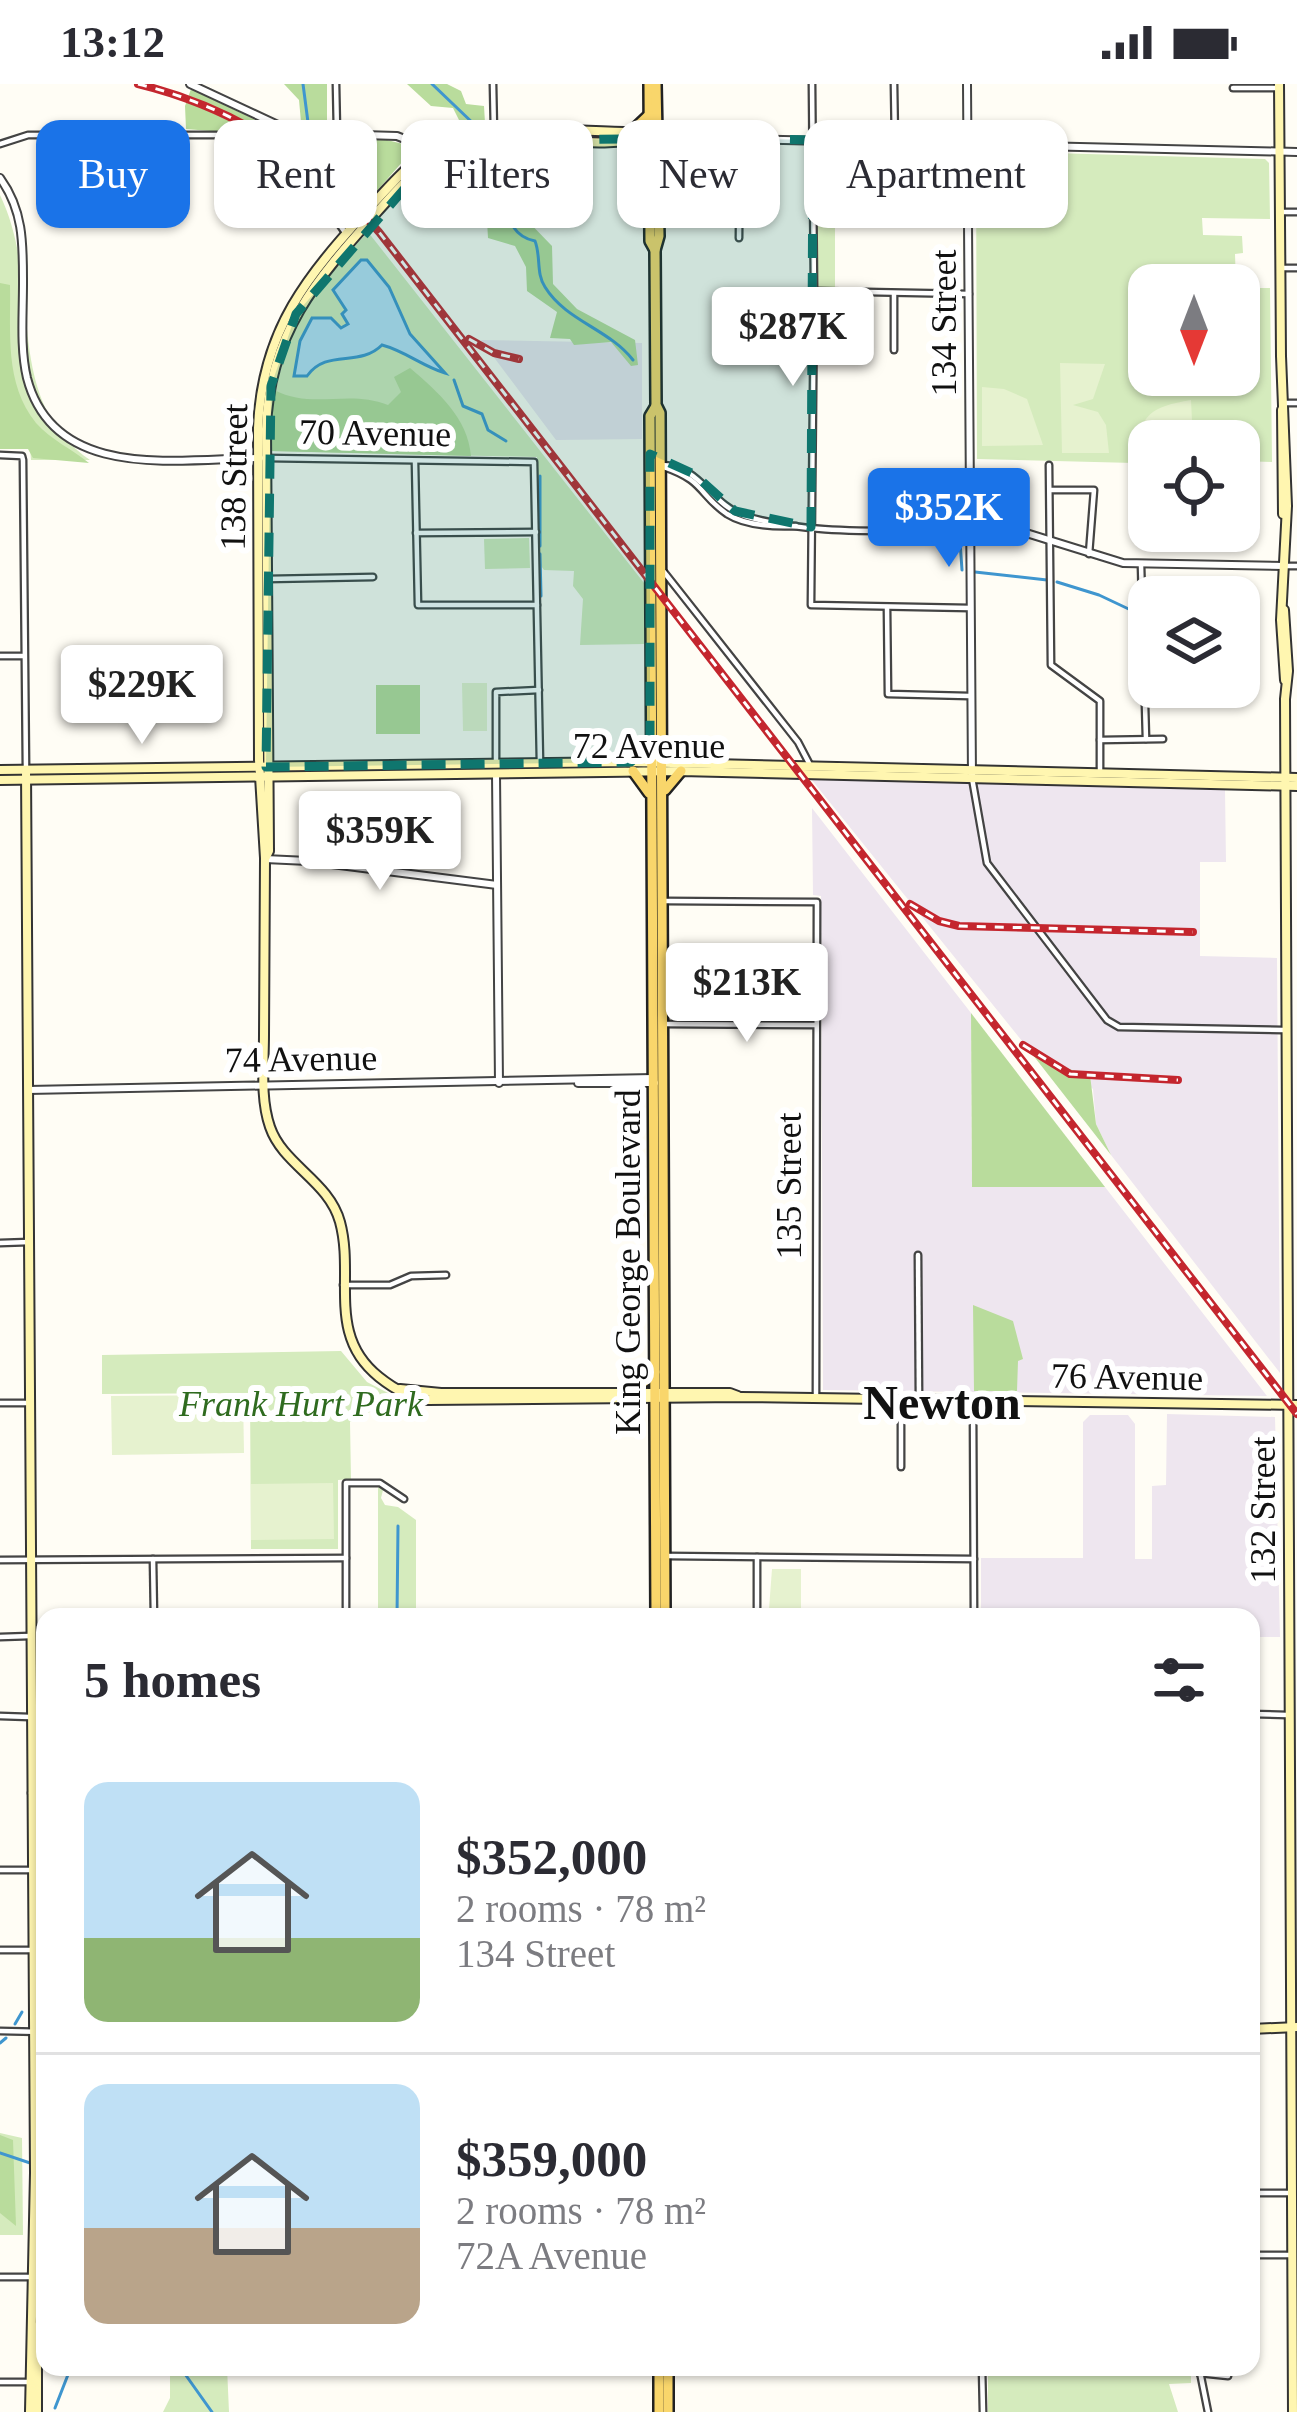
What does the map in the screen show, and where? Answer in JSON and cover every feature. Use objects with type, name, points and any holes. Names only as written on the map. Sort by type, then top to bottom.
[{"type":"main road","name":"King George Boulevard","points":[[650,120],[652,84]]},
{"type":"main road","name":"King George Boulevard","points":[[652,84],[652,120]]},
{"type":"main road","name":"132 Street","points":[[1280,86],[1288,671],[1285,782],[1292,1016],[1286,1030],[1293,1405],[1293,2412]]},
{"type":"main road","points":[[644,120],[649,115]]},
{"type":"main road","points":[[593,132],[617,134]]},
{"type":"main road","points":[[593,133],[601,132]]},
{"type":"main road","name":"138 Street","points":[[263,771],[267,579],[259,406],[274,343],[308,278],[401,173]]},
{"type":"main road","name":"138 Street","points":[[398,1389],[356,1352],[345,1322],[338,1215],[325,1192],[277,1142],[268,1122],[264,1086],[265,859],[269,851],[263,771],[262,458],[272,378],[296,314],[323,272],[401,185]]},
{"type":"main road","name":"King George Boulevard","points":[[650,228],[655,250]]},
{"type":"main road","name":"King George Boulevard","points":[[656,1608],[658,1081],[652,963],[663,795],[650,741],[651,554],[660,413],[656,405],[659,228]]},
{"type":"main road","name":"King George Boulevard","points":[[655,465],[661,567],[657,767],[651,798],[662,1024],[655,1372],[665,1608]]},
{"type":"main road","points":[[651,554],[661,567]]},
{"type":"main road","points":[[650,741],[632,767],[651,798]]},
{"type":"main road","name":"72 Avenue","points":[[496,769],[540,763],[632,767]]},
{"type":"main road","name":"72 Avenue","points":[[0,780],[26,775],[632,767],[810,766],[972,774]]},
{"type":"main road","name":"72 Avenue","points":[[657,767],[1297,782]]},
{"type":"main road","name":"72 Avenue","points":[[0,770],[26,775]]},
{"type":"main road","points":[[663,795],[671,778],[681,771]]},
{"type":"main road","points":[[26,775],[36,2076]]},
{"type":"main road","points":[[652,963],[658,977],[662,1024]]},
{"type":"main road","points":[[632,1392],[655,1372]]},
{"type":"main road","name":"76 Avenue","points":[[398,1389],[659,1396]]},
{"type":"main road","name":"76 Avenue","points":[[398,1389],[428,1400],[659,1396],[1293,1405]]},
{"type":"main road","points":[[428,1400],[488,1392]]},
{"type":"main road","points":[[1260,2029],[1295,2029]]},
{"type":"main road","points":[[34,2412],[36,2148]]},
{"type":"main road","points":[[664,2412],[666,2376]]},
{"type":"street","points":[[190,84],[267,120]]},
{"type":"street","points":[[336,84],[337,120]]},
{"type":"street","points":[[493,84],[494,120]]},
{"type":"street","points":[[812,84],[813,120]]},
{"type":"street","points":[[894,84],[895,120]]},
{"type":"street","name":"134 Street","points":[[968,84],[968,120]]},
{"type":"street","points":[[1233,88],[1280,86]]},
{"type":"street","points":[[0,144],[24,135],[216,135],[237,139],[308,184],[346,234]]},
{"type":"street","points":[[1068,146],[1297,152]]},
{"type":"street","name":"70 Avenue","points":[[0,178],[16,204],[22,228],[23,349],[30,386],[39,407],[58,430],[96,454],[136,459],[534,462],[536,532]]},
{"type":"street","points":[[1280,212],[1297,212]]},
{"type":"street","points":[[739,228],[739,238]]},
{"type":"street","points":[[814,228],[811,604],[970,608]]},
{"type":"street","name":"134 Street","points":[[969,228],[972,774]]},
{"type":"street","points":[[1280,268],[1297,268]]},
{"type":"street","points":[[814,291],[969,294]]},
{"type":"street","points":[[894,350],[895,294]]},
{"type":"street","points":[[1282,405],[1297,403]]},
{"type":"street","points":[[0,454],[22,456],[26,775]]},
{"type":"street","points":[[415,462],[418,605],[536,604]]},
{"type":"street","points":[[655,465],[692,478],[734,517],[755,524],[1020,532],[1123,563],[1297,566]]},
{"type":"street","points":[[1049,465],[1051,665],[1099,700],[1100,777]]},
{"type":"street","points":[[1050,490],[1094,490],[1089,554]]},
{"type":"street","points":[[416,533],[536,532],[540,763]]},
{"type":"street","points":[[1141,563],[1146,739]]},
{"type":"street","points":[[661,567],[798,742],[810,766]]},
{"type":"street","points":[[267,579],[373,578]]},
{"type":"street","points":[[886,607],[888,694],[971,697]]},
{"type":"street","points":[[0,656],[26,656]]},
{"type":"street","points":[[499,1083],[496,692],[539,690]]},
{"type":"street","points":[[1100,740],[1163,739]]},
{"type":"street","points":[[972,774],[986,863],[1107,1021],[1120,1027],[1286,1030]]},
{"type":"street","points":[[265,859],[496,885]]},
{"type":"street","name":"135 Street","points":[[657,899],[818,902],[816,1398]]},
{"type":"street","points":[[662,1024],[815,1025]]},
{"type":"street","name":"74 Avenue","points":[[28,1090],[658,1081]]},
{"type":"street","points":[[0,1243],[28,1242]]},
{"type":"street","points":[[918,1255],[919,1400]]},
{"type":"street","points":[[343,1285],[390,1285],[410,1276],[446,1275]]},
{"type":"street","points":[[901,1400],[901,1467]]},
{"type":"street","points":[[973,1401],[974,1608]]},
{"type":"street","points":[[0,1403],[29,1403]]},
{"type":"street","points":[[346,1608],[346,1483],[380,1483],[404,1499]]},
{"type":"street","points":[[656,1540],[664,1556],[974,1559]]},
{"type":"street","points":[[757,1556],[757,1608]]},
{"type":"street","points":[[0,1560],[346,1558]]},
{"type":"street","points":[[153,1559],[154,1608]]},
{"type":"street","points":[[0,1637],[30,1636]]},
{"type":"street","points":[[1260,1714],[1290,1715]]},
{"type":"street","points":[[0,1717],[31,1717]]},
{"type":"street","points":[[31,1793],[36,1793]]},
{"type":"street","points":[[0,1870],[32,1870]]},
{"type":"street","points":[[0,1950],[33,1950]]},
{"type":"street","points":[[0,2031],[36,2031]]},
{"type":"street","points":[[1260,2193],[1292,2193]]},
{"type":"street","points":[[1260,2255],[1292,2255]]},
{"type":"street","points":[[0,2277],[33,2277]]},
{"type":"street","points":[[982,2376],[982,2412]]},
{"type":"street","points":[[1200,2376],[1208,2412]]},
{"type":"street","points":[[0,2382],[34,2382]]},
{"type":"highlighted area","points":[[673,137],[813,140],[811,527],[735,511],[694,474],[650,454],[650,741],[631,762],[266,767],[271,386],[296,314],[431,158],[495,140],[625,139],[661,161]]},
{"type":"shaded area","points":[[481,340],[642,343],[642,439],[556,440]]},
{"type":"shaded area","points":[[811,779],[1225,790],[1226,862],[1200,862],[1200,956],[1277,958],[1280,1373],[1111,1155],[1096,1124],[1093,1089],[1022,1041]]},
{"type":"shaded area","points":[[812,808],[971,1013],[972,1187],[1105,1187],[1267,1396],[823,1390],[821,896],[813,895]]},
{"type":"shaded area","points":[[1167,1414],[1275,1417],[1280,1637],[1260,1637],[1260,1608],[981,1608],[981,1558],[1083,1558],[1083,1422],[1090,1415],[1128,1415],[1135,1424],[1135,1559],[1152,1559],[1152,1486],[1166,1485]]},
{"type":"green space","points":[[284,84],[327,84],[327,120],[301,120],[299,100]]},
{"type":"green space","points":[[407,84],[447,84],[461,91],[466,104],[484,106],[485,120],[459,120],[453,108],[431,106]]},
{"type":"green space","points":[[191,89],[256,120],[214,120],[214,131],[190,129],[185,106]]},
{"type":"green space","points":[[377,140],[401,144],[401,163],[377,191]]},
{"type":"green space","points":[[1068,154],[1265,159],[1269,163],[1270,219],[1202,218],[1203,235],[1242,236],[1243,253],[1235,254],[1235,264],[1128,264],[1128,396],[1260,396],[1260,288],[1270,288],[1272,462],[1260,462],[1260,420],[1128,420],[1128,463],[977,459],[976,228],[1068,228]]},
{"type":"green space","points":[[0,195],[13,231],[34,373],[44,405],[62,434],[90,460],[31,460],[30,447],[0,447]]},
{"type":"green space","points":[[487,228],[535,228],[552,246],[553,284],[577,309],[635,340],[638,365],[631,366],[611,342],[574,345],[570,339],[550,338],[557,312],[527,291],[526,267],[515,246],[488,238]]},
{"type":"green space","points":[[816,228],[835,228],[835,290],[816,289]]},
{"type":"green space","points":[[368,232],[644,583],[644,644],[580,645],[583,599],[573,586],[574,571],[544,570],[539,563],[537,457],[271,451],[277,385],[295,331],[325,282]]},
{"type":"green space","points":[[0,283],[10,285],[11,357],[26,408],[42,429],[89,463],[33,458],[28,449],[0,449]]},
{"type":"green space","points":[[1060,363],[1105,364],[1093,399],[1073,405],[1098,412],[1106,425],[1109,453],[1062,453]]},
{"type":"green space","points":[[410,368],[458,418],[471,456],[271,451],[274,390],[303,399],[359,399],[388,405],[401,392],[394,377]]},
{"type":"green space","points":[[982,387],[1004,389],[1027,399],[1043,445],[982,446]]},
{"type":"green space","points":[[1191,400],[1192,420],[1146,420],[1166,406]]},
{"type":"green space","points":[[529,538],[530,568],[485,569],[484,539]]},
{"type":"green space","points":[[462,683],[487,683],[487,731],[463,731]]},
{"type":"green space","points":[[376,685],[420,685],[420,734],[376,734]]},
{"type":"green space","points":[[971,1013],[1105,1187],[972,1187]]},
{"type":"green space","points":[[1022,1041],[1051,1064],[1090,1075],[1096,1124],[1111,1155]]},
{"type":"green space","points":[[973,1305],[1013,1321],[1023,1359],[1018,1361],[1017,1391],[974,1391]]},
{"type":"green space","name":"Frank Hurt Park","points":[[341,1351],[367,1382],[411,1405],[410,1410],[372,1411],[350,1422],[351,1479],[338,1480],[338,1549],[251,1549],[250,1393],[102,1394],[102,1355]]},
{"type":"green space","points":[[243,1395],[244,1453],[112,1455],[111,1396]]},
{"type":"green space","points":[[333,1483],[334,1539],[251,1540],[251,1484]]},
{"type":"green space","points":[[378,1486],[385,1505],[398,1507],[416,1520],[416,1608],[378,1608]]},
{"type":"green space","points":[[772,1569],[801,1569],[801,1608],[769,1608]]},
{"type":"green space","points":[[0,2133],[22,2138],[23,2235],[0,2235]]},
{"type":"green space","points":[[0,2135],[13,2140],[16,2226],[0,2213]]},
{"type":"green space","points":[[170,2376],[227,2376],[229,2412],[163,2412],[170,2398]]},
{"type":"green space","points":[[988,2376],[1191,2376],[1191,2383],[1169,2384],[1178,2412],[988,2412]]},
{"type":"water","points":[[361,260],[367,260],[389,287],[410,334],[445,373],[382,345],[363,356],[324,363],[307,376],[294,376],[300,341],[312,318],[331,318],[341,328],[348,324],[342,314],[346,310],[333,290]]},
{"type":"waterway","points":[[303,84],[308,120]]},
{"type":"waterway","points":[[432,84],[470,120]]},
{"type":"waterway","points":[[515,228],[535,241],[540,276],[554,299],[633,360]]},
{"type":"waterway","points":[[454,380],[463,406],[482,414],[488,430],[506,441]]},
{"type":"waterway","points":[[540,476],[540,546]]},
{"type":"waterway","points":[[937,537],[960,541],[962,570]]},
{"type":"waterway","points":[[540,554],[541,596]]},
{"type":"waterway","points":[[975,572],[1047,580]]},
{"type":"waterway","points":[[1057,582],[1128,609]]},
{"type":"waterway","points":[[397,1608],[398,1526]]},
{"type":"waterway","points":[[15,2024],[22,2012]]},
{"type":"waterway","points":[[0,2043],[6,2038]]},
{"type":"waterway","points":[[0,2153],[36,2165]]},
{"type":"waterway","points":[[55,2408],[67,2376]]},
{"type":"waterway","points":[[186,2376],[212,2412]]},
{"type":"railway","points":[[138,84],[207,107],[270,139],[328,181],[379,232],[1297,1414]]},
{"type":"railway","points":[[469,339],[494,353],[519,359]]},
{"type":"railway","points":[[910,904],[939,921],[959,926],[1193,932]]},
{"type":"railway","points":[[1023,1045],[1070,1074],[1178,1080]]},
{"type":"district","name":"Newton","points":[[942,1402]]}]
